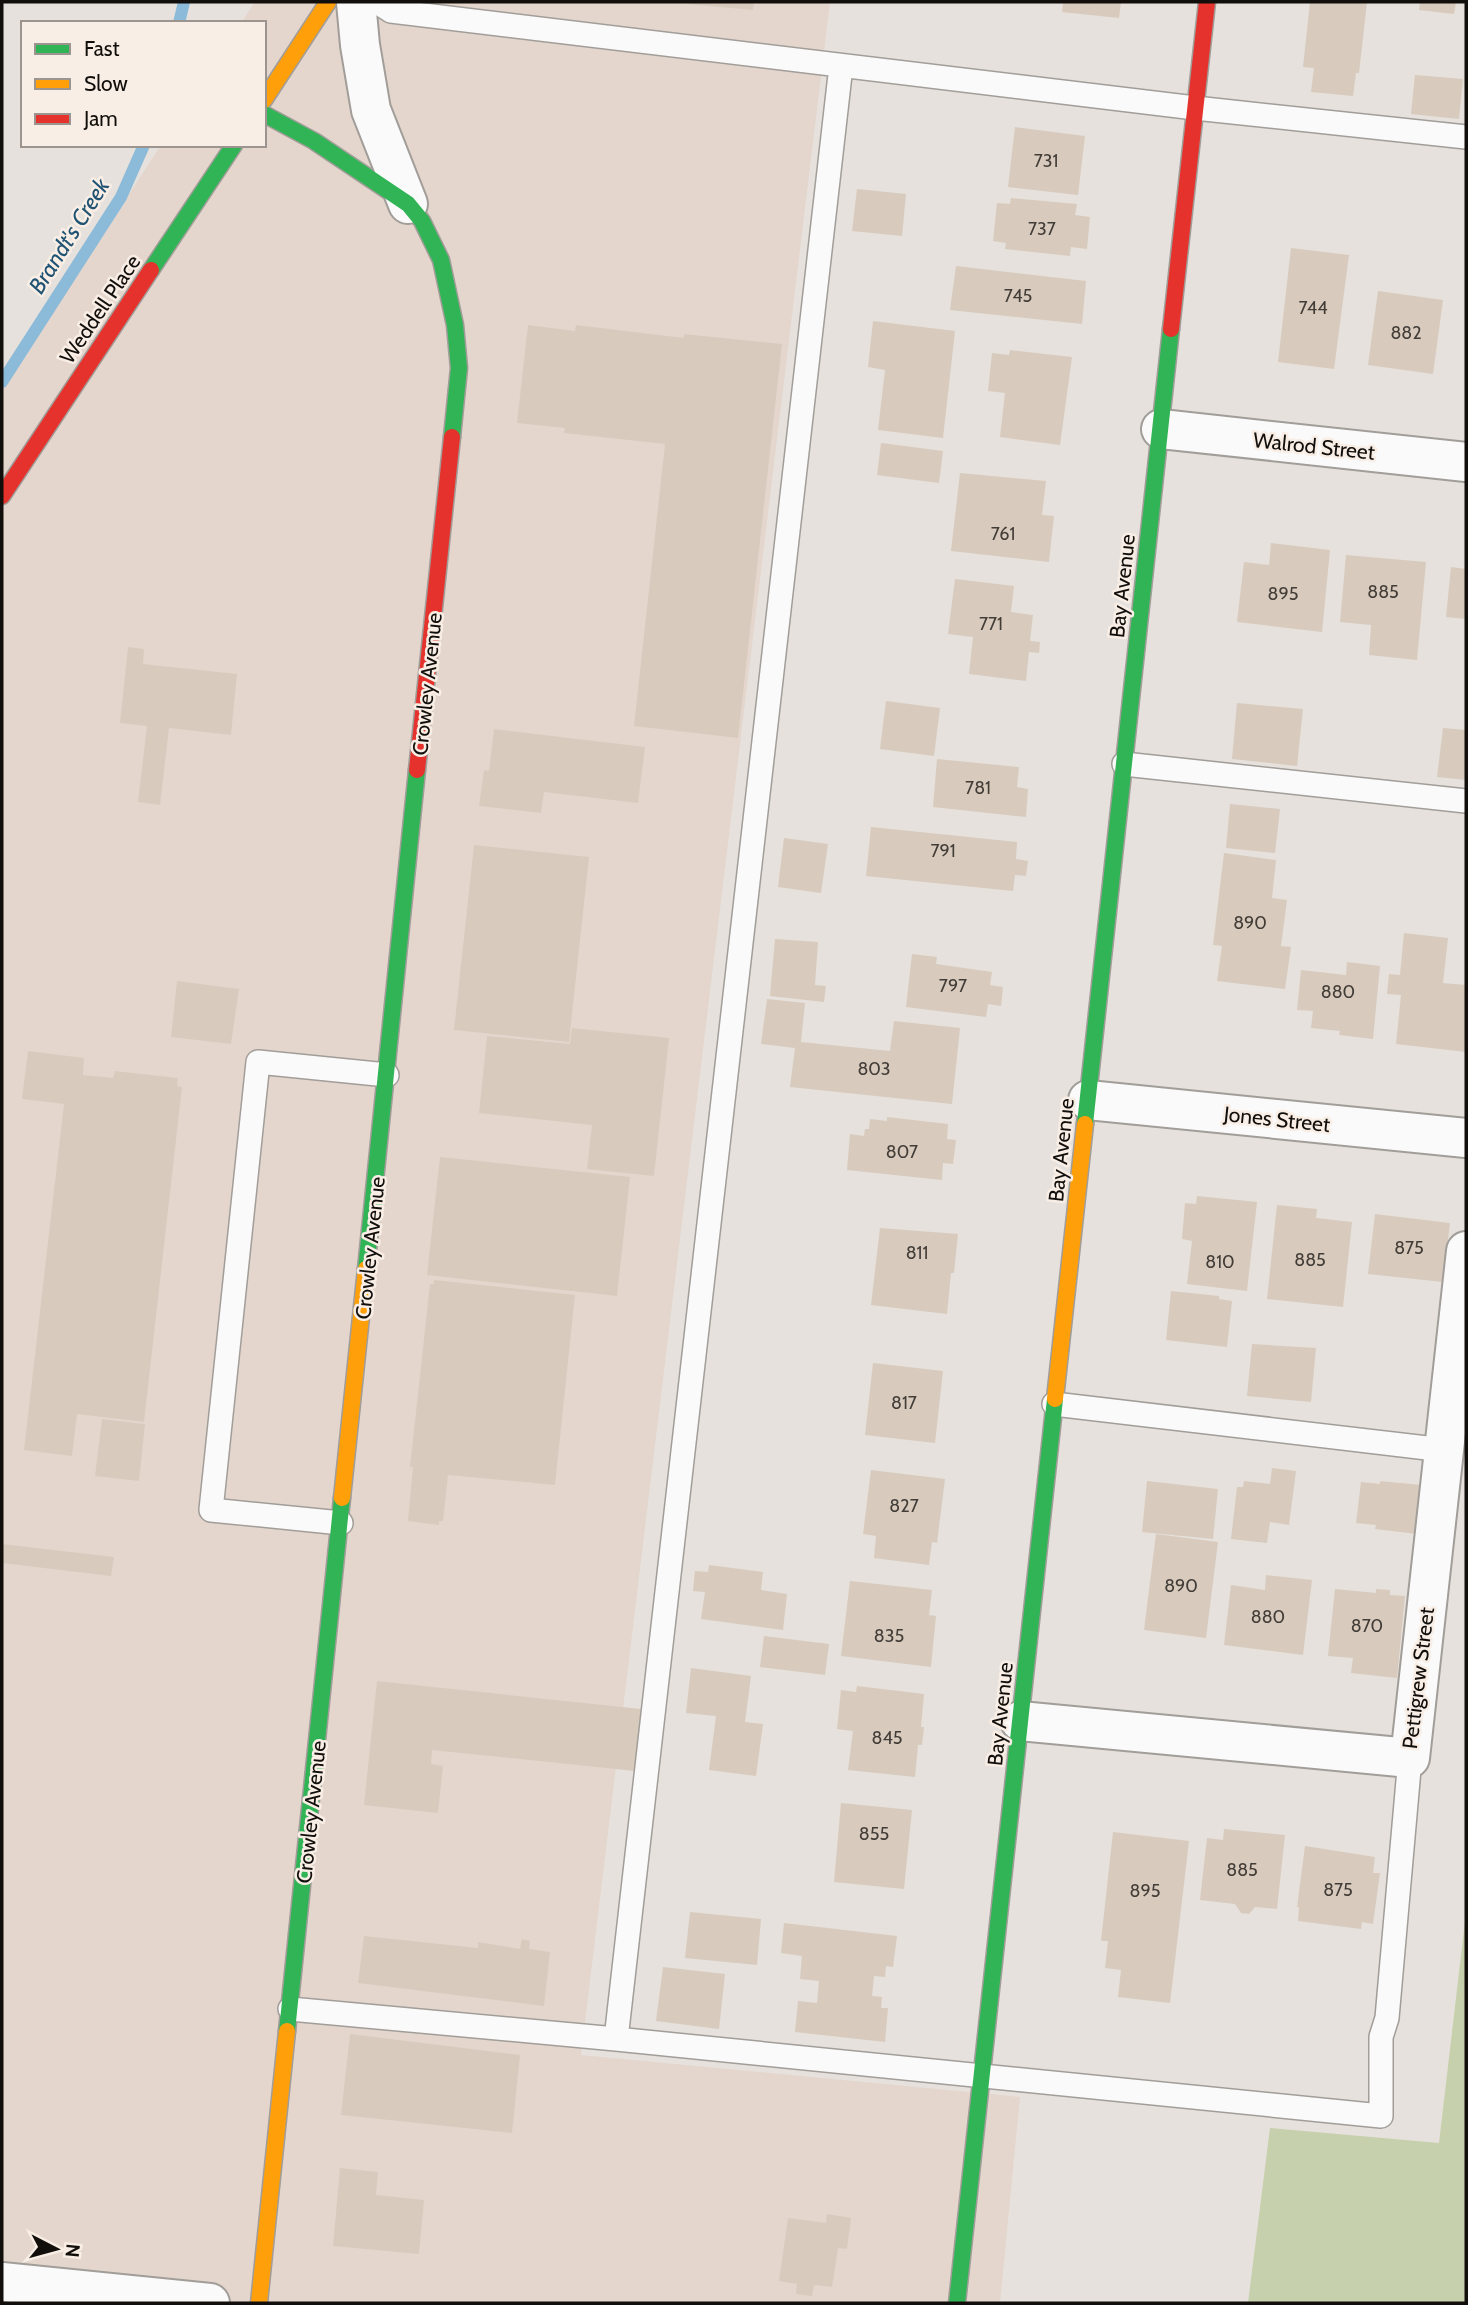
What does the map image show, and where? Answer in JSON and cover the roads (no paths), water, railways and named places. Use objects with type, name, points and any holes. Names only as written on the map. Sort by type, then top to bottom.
[{"type":"street","points":[[266,97],[328,2]]},
{"type":"street","name":"Crowley Avenue","points":[[356,2],[371,110],[408,204]]},
{"type":"street","name":"Bay Avenue","points":[[957,2303],[1207,2]]},
{"type":"street","name":"Crowley Avenue","points":[[259,2303],[459,368],[454,311],[444,269],[421,218],[408,204],[314,141],[266,115]]},
{"type":"street","name":"Weddell Place","points":[[2,496],[233,147]]},
{"type":"street","name":"Walrod Street","points":[[1161,429],[1466,463]]},
{"type":"street","name":"Jones Street","points":[[1088,1100],[1466,1138]]},
{"type":"street","name":"Pettigrew Street","points":[[1020,1721],[1410,1758],[1466,1251]]},
{"type":"street","points":[[2,2282],[210,2303]]},
{"type":"lane","points":[[377,2],[391,11],[1195,108],[1466,137]]},
{"type":"lane","points":[[616,2039],[841,66]]},
{"type":"lane","points":[[1124,764],[1466,801]]},
{"type":"lane","points":[[341,1522],[211,1510],[258,1062],[387,1075]]},
{"type":"lane","points":[[1054,1404],[1444,1450]]},
{"type":"lane","points":[[290,2009],[1381,2116],[1381,2037],[1387,2018],[1410,1758]]},
{"type":"waterway","name":"Brandt's Creek","points":[[179,21],[184,2]]},
{"type":"waterway","name":"Brandt's Creek","points":[[2,382],[121,197],[143,147]]}]
